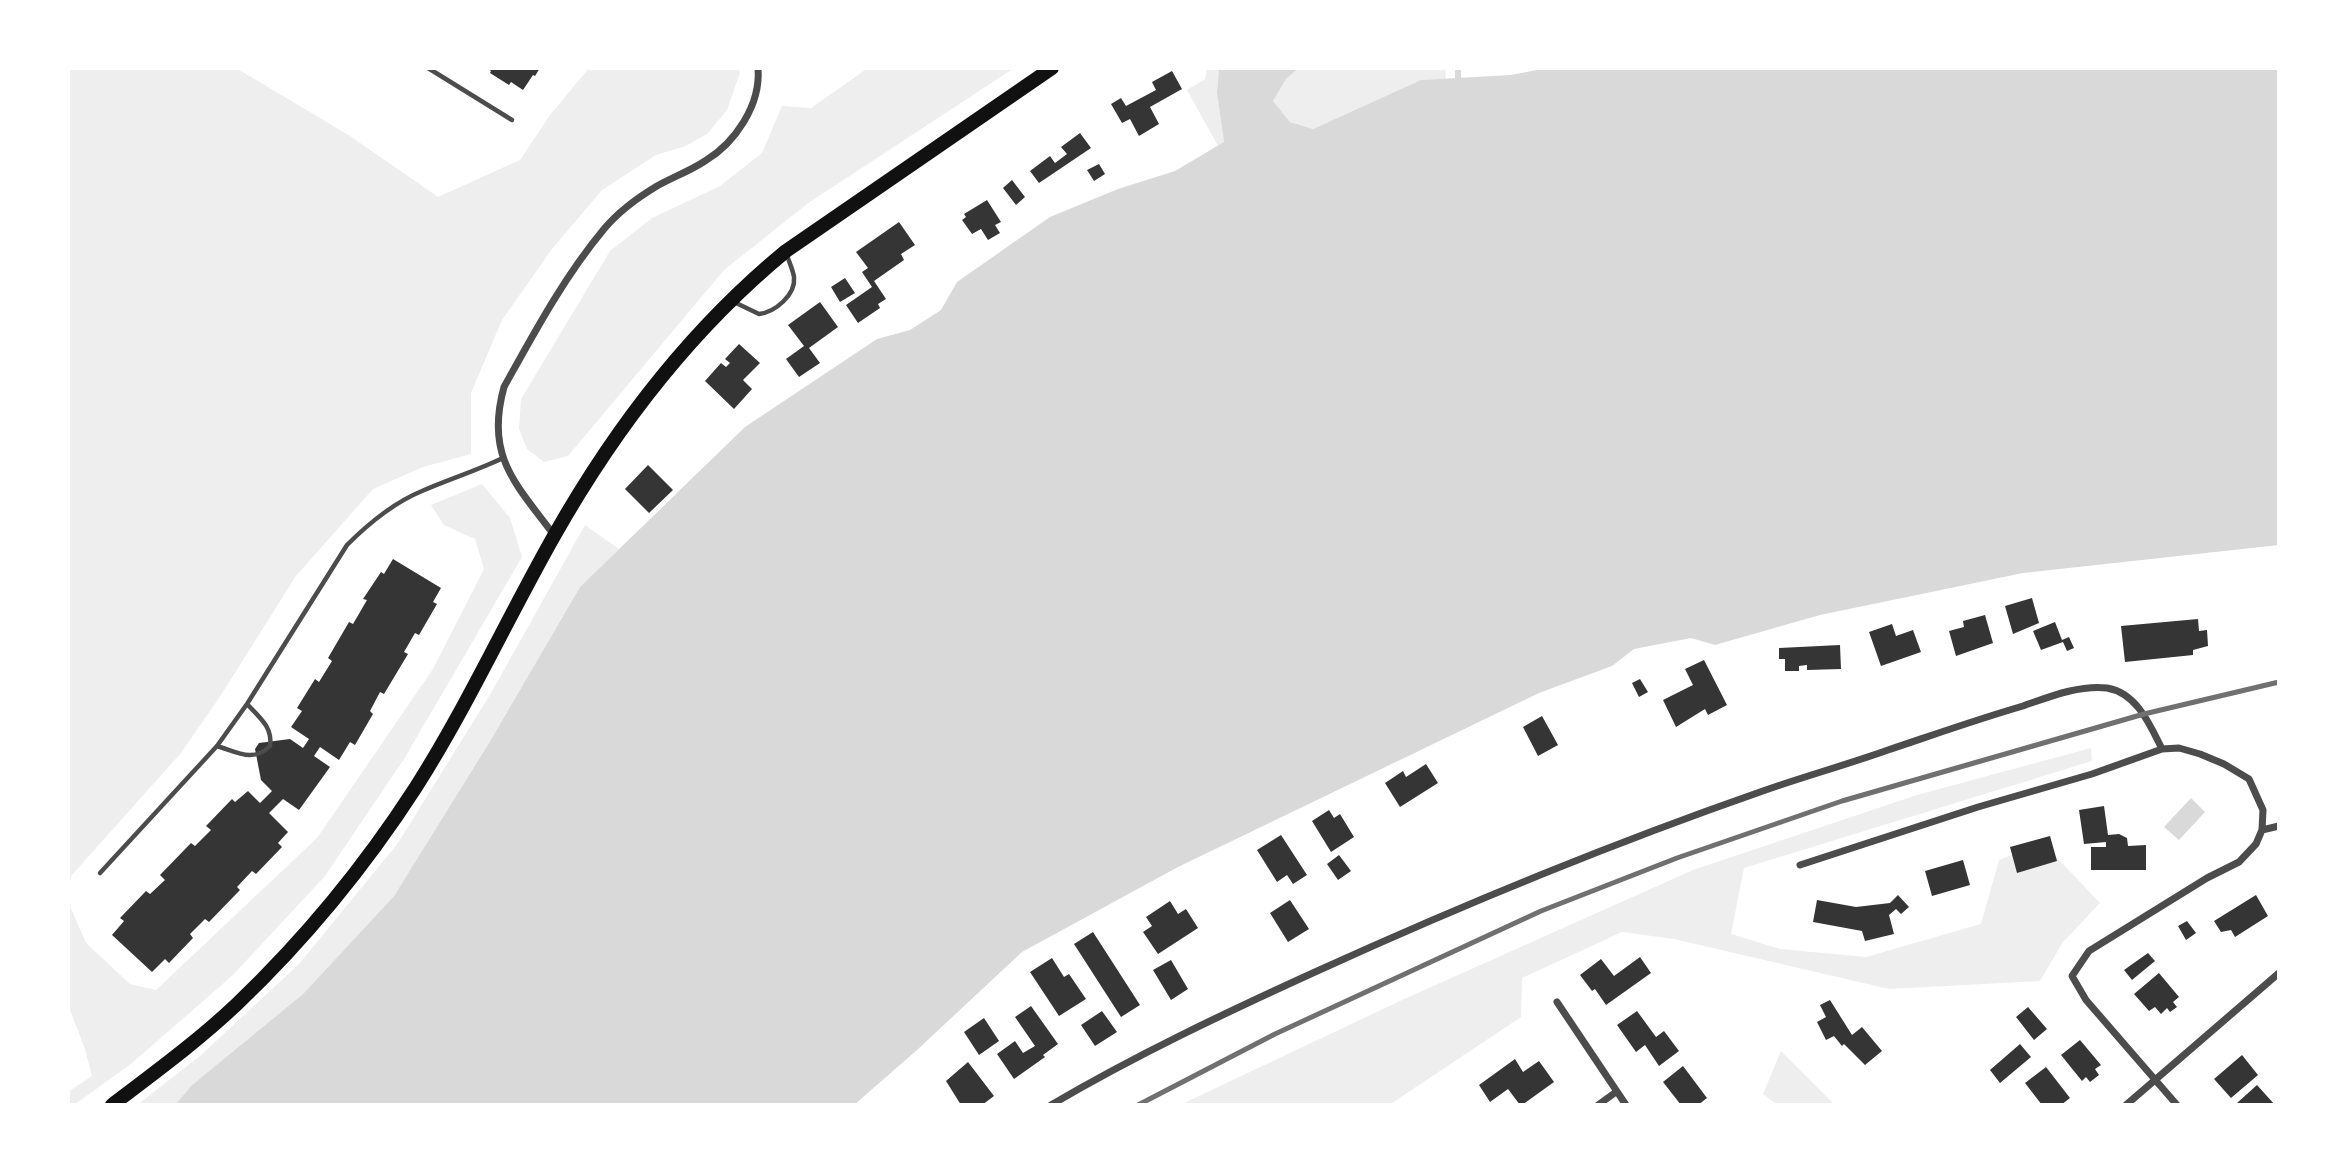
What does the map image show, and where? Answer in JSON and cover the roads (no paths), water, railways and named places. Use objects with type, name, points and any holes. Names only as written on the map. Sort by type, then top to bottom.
[{"type":"main road","points":[[112,1105],[235,1006],[278,962],[361,865],[440,747],[555,536],[603,457],[657,380],[730,299],[786,251],[1052,68]]},
{"type":"street","points":[[555,536],[518,486],[503,458],[496,432],[504,387],[576,264],[618,213],[659,185],[706,160],[724,146],[750,111],[756,94],[758,68]]},
{"type":"street","points":[[1051,1105],[1118,1067],[1242,1005],[1433,918],[1563,865],[1760,792],[2065,692],[2109,688],[2129,698],[2144,714],[2162,749]]},
{"type":"street","points":[[1800,865],[1978,807],[2092,774],[2162,749],[2179,748],[2200,754],[2249,779],[2263,810],[2262,830],[2256,844],[2239,862],[2089,951],[2072,976],[2085,1000],[2177,1105]]},
{"type":"street","points":[[2262,830],[2279,826]]},
{"type":"street","points":[[2126,1105],[2279,973]]},
{"type":"street","points":[[1557,1002],[1626,1105]]},
{"type":"street","points":[[1598,1105],[1616,1092]]},
{"type":"lane","points":[[428,68],[512,120]]},
{"type":"lane","points":[[730,299],[759,314],[776,308],[793,289],[794,277],[786,251]]},
{"type":"lane","points":[[100,873],[217,746],[247,704],[347,545],[368,524],[420,492],[477,471],[503,458]]},
{"type":"lane","points":[[217,746],[257,756],[270,746],[271,735],[265,722],[247,704]]},
{"type":"waterway","points":[[1458,68],[1458,78]]},
{"type":"railway","points":[[1138,1105],[1275,1034],[1541,911],[1677,858],[1842,801],[2144,714],[2279,682]]}]
